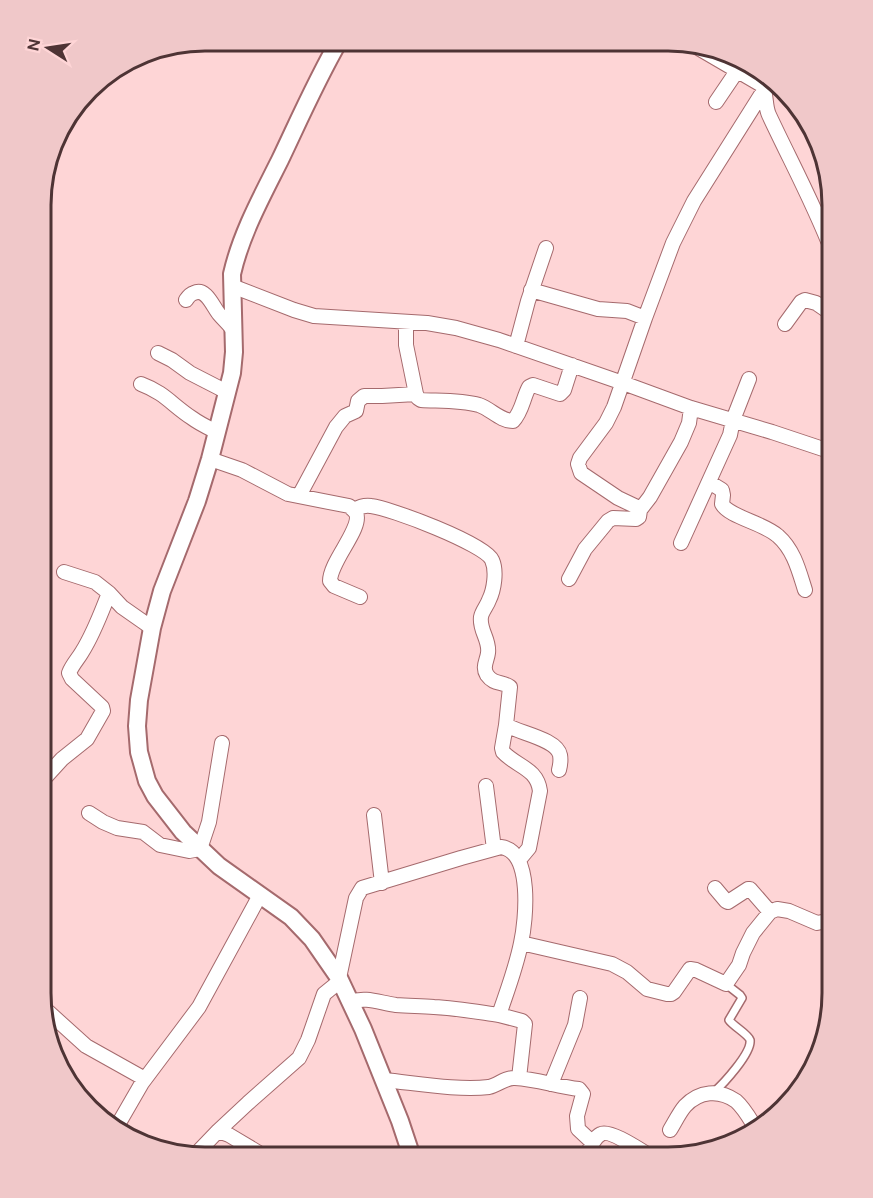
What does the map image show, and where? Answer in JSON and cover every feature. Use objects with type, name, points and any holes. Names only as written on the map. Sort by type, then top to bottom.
[{"type":"street","points":[[331,51],[247,229],[234,265],[232,274],[234,352],[232,373],[197,501],[162,591],[152,628],[139,700],[137,726],[139,752],[144,771],[155,796],[183,832],[219,866],[291,917],[312,939],[340,979],[384,1080],[409,1147]]},
{"type":"street","points":[[718,60],[760,84],[765,90],[768,111],[822,224]]},
{"type":"street","points":[[716,102],[737,71]]},
{"type":"street","points":[[640,510],[580,473],[578,465],[580,458],[606,423],[623,383],[670,250],[694,201],[765,90]]},
{"type":"street","points":[[516,346],[531,290],[546,248]]},
{"type":"street","points":[[232,286],[314,316],[427,323],[456,328],[516,346],[692,408],[822,449]]},
{"type":"street","points":[[531,290],[598,309],[627,311],[645,318]]},
{"type":"street","points":[[186,300],[194,293],[204,294],[233,330]]},
{"type":"street","points":[[785,324],[805,300],[822,307]]},
{"type":"street","points":[[406,322],[406,345],[416,394],[421,400],[480,405],[504,419],[513,421],[520,411],[529,387],[533,385],[560,394],[564,390],[572,365]]},
{"type":"street","points":[[158,353],[172,360],[190,374],[227,392]]},
{"type":"street","points":[[681,543],[730,435],[733,420],[749,379]]},
{"type":"street","points":[[141,384],[166,396],[190,417],[217,432]]},
{"type":"street","points":[[299,496],[336,427],[345,416],[356,411],[358,401],[364,396],[416,394]]},
{"type":"street","points":[[569,579],[585,549],[608,521],[613,518],[636,519],[639,517],[640,510],[650,497],[681,442],[692,408]]},
{"type":"street","points":[[210,459],[242,470],[284,493],[348,506],[354,510],[355,526],[333,568],[330,580],[334,585],[360,597]]},
{"type":"street","points":[[709,482],[722,490],[722,504],[727,510],[764,526],[779,536],[797,564],[805,590]]},
{"type":"street","points":[[354,510],[369,505],[391,510],[439,528],[487,553],[493,561],[495,571],[493,588],[481,618],[481,627],[489,648],[484,669],[493,681],[510,687],[503,752],[535,776],[540,791],[529,848],[519,860]]},
{"type":"street","points":[[64,572],[95,582],[122,607],[152,628]]},
{"type":"street","points":[[51,771],[87,739],[103,711],[102,707],[72,679],[69,673],[99,618],[109,593]]},
{"type":"street","points":[[506,725],[550,742],[557,748],[560,755],[559,770]]},
{"type":"street","points":[[200,849],[209,822],[222,743]]},
{"type":"street","points":[[486,786],[494,849]]},
{"type":"street","points":[[89,813],[117,828],[142,832],[160,845],[189,851],[200,849]]},
{"type":"street","points":[[374,815],[382,883]]},
{"type":"street","points":[[203,1147],[299,1058],[308,1040],[324,994],[340,979],[356,897],[362,888],[494,849],[507,848],[519,860],[525,890],[521,942],[499,1015]]},
{"type":"street","points":[[715,888],[728,902],[750,889],[770,912]]},
{"type":"street","points":[[120,1121],[145,1079],[199,1007],[260,895]]},
{"type":"street","points":[[521,942],[612,964],[627,972],[641,985],[671,994],[690,969],[726,984],[740,965],[753,933],[770,912],[777,909],[789,911],[817,923],[822,922]]},
{"type":"street","points":[[551,1084],[575,1024],[580,998]]},
{"type":"street","points":[[350,1002],[357,999],[368,999],[399,1005],[499,1015],[522,1021],[525,1024],[519,1078]]},
{"type":"street","points":[[53,1016],[86,1046],[145,1079]]},
{"type":"street","points":[[384,1080],[462,1088],[491,1086],[512,1077],[579,1089],[583,1097],[577,1116],[578,1129],[592,1143]]},
{"type":"street","points":[[670,1130],[687,1104],[701,1094],[713,1092],[734,1100],[752,1122]]},
{"type":"street","points":[[218,1131],[249,1147]]},
{"type":"street","points":[[590,1147],[600,1134],[606,1133],[634,1147]]},
{"type":"lane","points":[[713,1092],[731,1075],[747,1052],[750,1041],[729,1020],[742,998],[726,984]]}]
